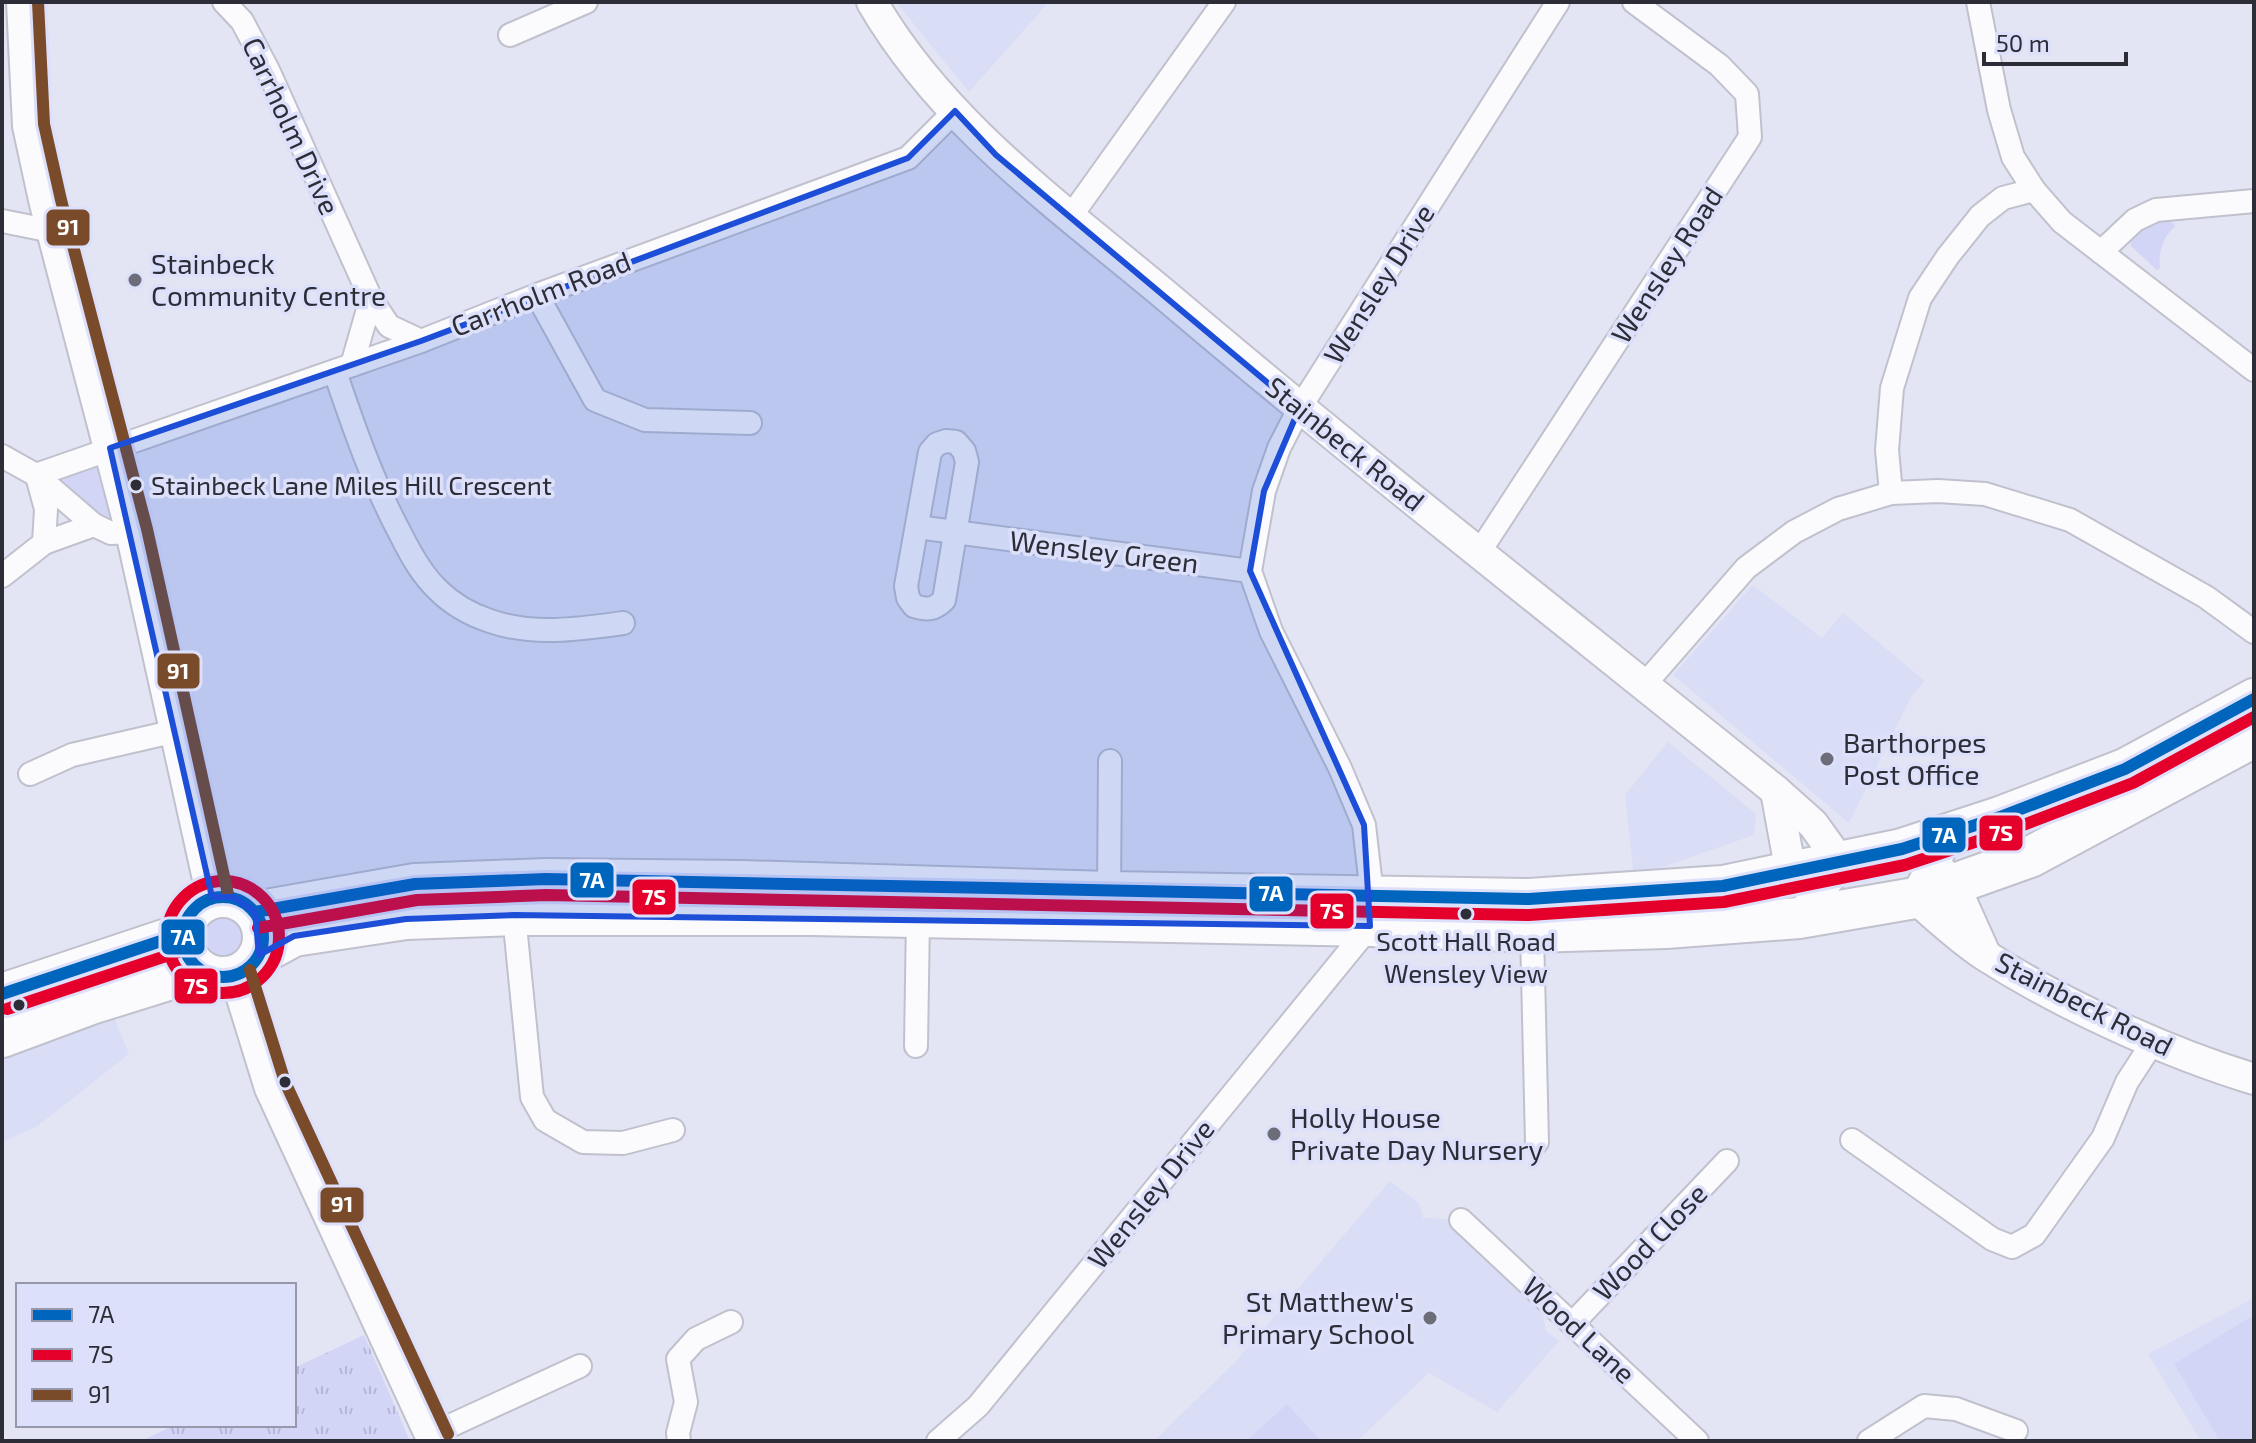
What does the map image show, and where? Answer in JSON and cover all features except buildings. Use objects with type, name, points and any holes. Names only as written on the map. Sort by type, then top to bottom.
[{"type":"highway","points":[[1931,866],[2000,817],[2125,769],[2254,699]]},
{"type":"highway","points":[[2,1037],[91,1004],[231,967],[294,936],[406,919],[514,915],[918,917],[1362,922],[1532,932],[1666,928],[1931,866],[2030,857],[2254,737]]},
{"type":"highway","points":[[255,912],[415,884],[546,879],[742,881],[1109,892],[1362,922],[1529,899],[1723,886],[1820,891]]},
{"type":"highway","points":[[212,897],[233,897],[244,902],[255,912],[263,931],[262,945],[231,967],[185,950],[182,934],[186,919],[194,908],[212,897]]},
{"type":"highway","points":[[2,994],[182,934]]},
{"type":"street","points":[[22,2],[28,126],[52,231],[131,532],[212,897]]},
{"type":"street","name":"Carrholm Drive","points":[[224,2],[242,21],[268,70],[371,299],[389,326],[421,341]]},
{"type":"street","points":[[510,35],[586,2]]},
{"type":"street","name":"Stainbeck Road","points":[[872,2],[894,40],[996,155],[1299,409],[1480,551],[1813,824],[1820,891]]},
{"type":"street","points":[[1071,216],[1224,2]]},
{"type":"street","name":"Wensley Drive","points":[[938,1441],[978,1406],[1362,922],[1364,825],[1340,768],[1271,631],[1250,571],[1264,491],[1279,448],[1299,409],[1558,2]]},
{"type":"street","name":"Wensley Road","points":[[1480,551],[1750,137],[1747,94],[1719,65],[1634,2]]},
{"type":"street","points":[[1978,2],[1999,110],[2013,157],[2034,190],[2062,222],[2254,370]]},
{"type":"street","name":"Carrholm Road","points":[[36,475],[421,341],[908,158],[955,111]]},
{"type":"street","points":[[1891,493],[1887,450],[1892,388],[1920,298],[1980,216],[2003,198],[2034,190]]},
{"type":"street","points":[[2101,252],[2135,220],[2156,210],[2254,201]]},
{"type":"street","points":[[2,221],[52,231]]},
{"type":"street","points":[[537,295],[595,400],[645,420],[750,423]]},
{"type":"street","points":[[371,299],[344,368],[382,501],[417,565],[439,591],[466,611],[492,622],[521,628],[580,629],[623,623]]},
{"type":"street","points":[[946,441],[956,442],[964,451],[967,462],[957,533],[944,600],[937,607],[926,609],[914,606],[908,598],[906,586],[930,452],[937,444],[946,441]]},
{"type":"street","points":[[2,456],[36,475],[94,525],[111,533],[131,532]]},
{"type":"street","points":[[36,475],[46,509],[44,543]]},
{"type":"street","points":[[1644,685],[1746,568],[1794,532],[1838,509],[1891,493],[1938,491],[1985,494],[2070,520],[2206,597],[2254,632]]},
{"type":"street","points":[[2,576],[44,543],[94,525]]},
{"type":"street","name":"Wensley Green","points":[[917,527],[1250,571]]},
{"type":"street","points":[[30,774],[72,755],[176,731]]},
{"type":"street","points":[[1109,892],[1110,761]]},
{"type":"street","points":[[1776,791],[1820,891]]},
{"type":"street","points":[[1931,866],[1986,956]]},
{"type":"street","name":"Stainbeck Road","points":[[1931,866],[1986,956],[2064,999],[2153,1042],[2253,1077]]},
{"type":"street","points":[[514,915],[532,1097],[545,1120],[583,1142],[623,1143],[673,1130]]},
{"type":"street","points":[[916,1046],[918,917]]},
{"type":"street","points":[[1532,932],[1537,1142]]},
{"type":"street","points":[[231,967],[270,1088],[431,1438],[580,1366]]},
{"type":"street","points":[[1852,1140],[1992,1239],[2012,1247],[2034,1235],[2103,1138],[2127,1082],[2153,1042]]},
{"type":"street","name":"Wood Close","points":[[1573,1323],[1727,1161]]},
{"type":"street","name":"Wood Lane","points":[[1461,1220],[1697,1441]]},
{"type":"street","points":[[679,1441],[686,1402],[678,1359],[696,1339],[731,1322]]},
{"type":"street","points":[[1869,1441],[1924,1406],[1956,1409],[2016,1431]]},
{"type":"highlighted area","points":[[955,111],[996,155],[1299,409],[1264,491],[1250,571],[1364,825],[1370,926],[514,915],[406,919],[294,936],[259,955],[255,912],[233,897],[212,897],[110,448],[421,341],[908,158]]},
{"type":"shaded area","points":[[896,2],[1049,2],[969,92]]},
{"type":"shaded area","points":[[1753,585],[1822,638],[1843,613],[1925,681],[1911,697],[1849,823],[1673,675]]},
{"type":"shaded area","points":[[1668,742],[1756,814],[1754,835],[1634,877],[1625,795]]},
{"type":"shaded area","points":[[114,1018],[129,1054],[36,1127],[2,1142],[2,1058]]},
{"type":"shaded area","points":[[1390,1181],[1419,1203],[1423,1218],[1448,1219],[1547,1311],[1543,1315],[1546,1331],[1559,1341],[1497,1412],[1429,1373],[1357,1441],[1321,1441],[1287,1405],[1246,1441],[1154,1441],[1236,1361]]},
{"type":"shaded area","points":[[2254,1298],[2254,1441],[2201,1441],[2148,1354]]},
{"type":"green space","points":[[2167,217],[2175,226],[2162,245],[2160,268],[2157,270],[2130,245],[2138,230]]},
{"type":"green space","points":[[110,448],[131,532],[111,533],[36,475]]},
{"type":"green space","points":[[224,912],[242,919],[249,937],[242,955],[224,962],[206,955],[199,937],[206,919]]},
{"type":"green space","points":[[2254,1315],[2254,1440],[2220,1441],[2174,1364]]},
{"type":"green space","points":[[364,1335],[410,1441],[141,1441],[171,1427],[296,1427],[296,1367]]},
{"type":"green space","points":[[1287,1404],[1321,1441],[1246,1441]]},
{"type":"transit line","name":"91","points":[[38,2],[44,124],[147,529],[228,894]]},
{"type":"transit line","name":"7A","points":[[255,912],[415,884],[546,879],[1529,899],[1723,886],[1902,849],[2000,817],[2125,769],[2254,699]]},
{"type":"transit line","name":"7S","points":[[258,928],[417,900],[546,895],[1529,915],[1724,902],[1905,865],[2005,832],[2133,783],[2254,717]]},
{"type":"transit line","name":"7S","points":[[223,881],[244,885],[263,897],[275,916],[279,937],[275,958],[263,977],[244,989],[223,993],[202,989],[183,977],[171,958],[167,937],[171,916],[183,897],[202,885],[223,881]]},
{"type":"transit line","name":"7A","points":[[223,897],[238,900],[251,909],[260,922],[263,937],[260,952],[251,965],[238,974],[223,977],[208,974],[195,965],[186,952],[183,937],[186,922],[195,909],[208,900],[223,897]]},
{"type":"transit line","name":"7A","points":[[2,994],[182,934]]},
{"type":"transit line","name":"7S","points":[[7,1009],[187,949]]},
{"type":"transit line","name":"91","points":[[250,970],[285,1082],[448,1434]]},
{"type":"place","name":"Stainbeck Community Centre","points":[[135,280]]},
{"type":"place","name":"Stainbeck Lane Miles Hill Crescent","points":[[136,485]]},
{"type":"place","name":"Barthorpes Post Office","points":[[1827,759]]},
{"type":"place","name":"Scott Hall Road Wensley View","points":[[1466,914]]},
{"type":"place","name":"Holly House Private Day Nursery","points":[[1274,1134]]},
{"type":"place","name":"St Matthew's Primary School","points":[[1430,1318]]}]
